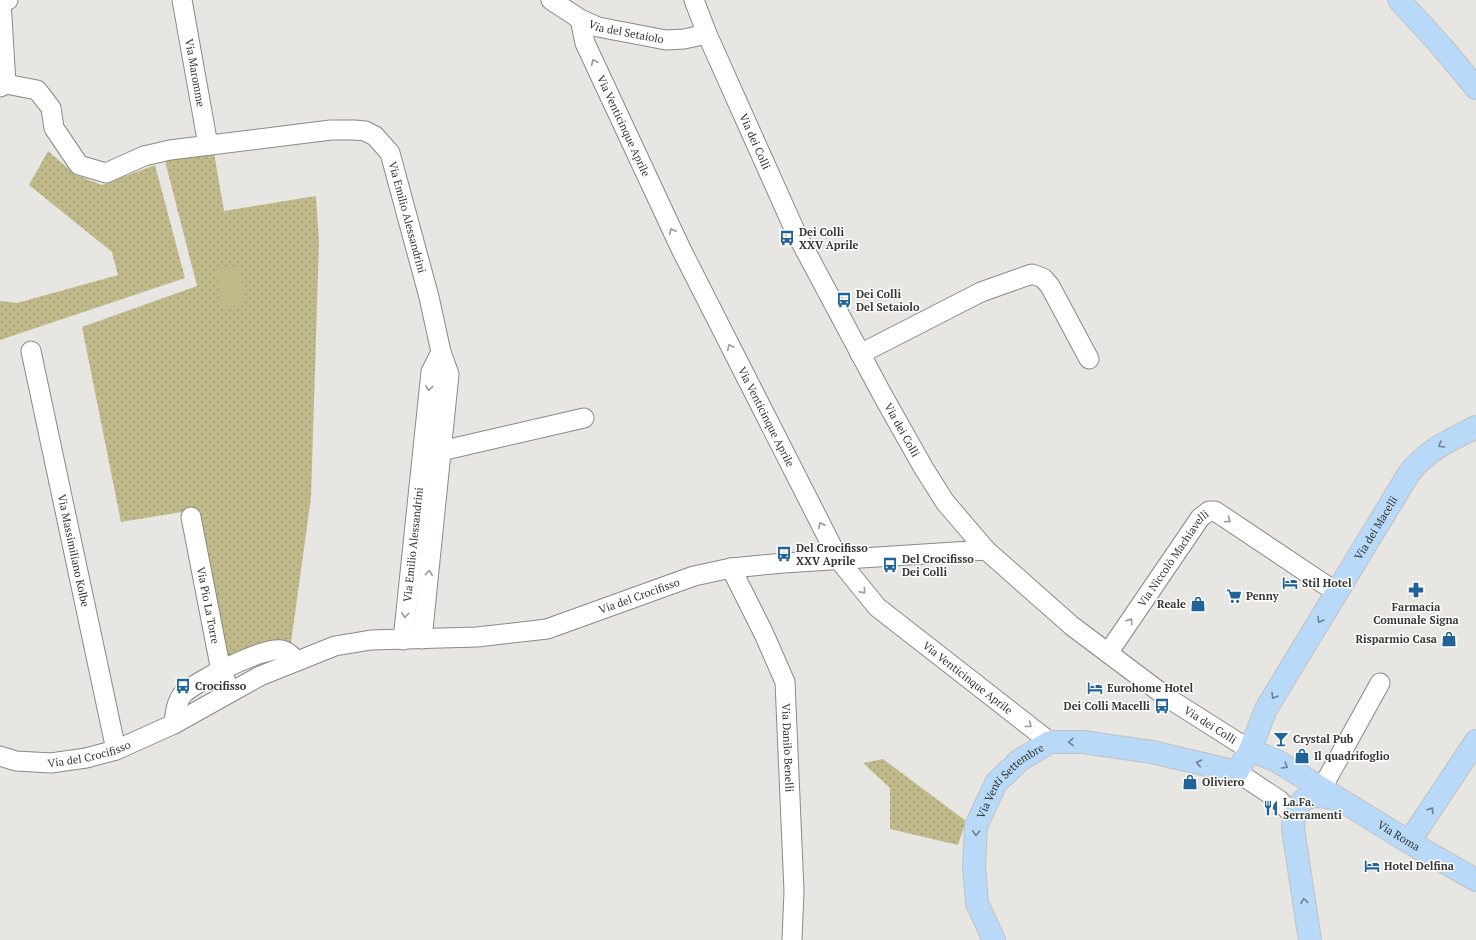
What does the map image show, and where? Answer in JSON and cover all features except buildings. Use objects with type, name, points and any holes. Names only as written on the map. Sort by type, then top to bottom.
[{"type":"main road","points":[[1399,0],[1443,48],[1476,88]]},
{"type":"main road","name":"Via dei Macelli","points":[[1237,772],[1250,750],[1263,714],[1336,592],[1415,465],[1431,451],[1476,428]]},
{"type":"main road","points":[[1409,842],[1476,741]]},
{"type":"main road","name":"Via Venti Settembre","points":[[994,940],[977,904],[974,866],[976,826],[996,783],[1020,760],[1050,742],[1083,742],[1152,752],[1237,772]]},
{"type":"main road","name":"Via Roma","points":[[1250,750],[1277,761],[1409,842],[1476,880]]},
{"type":"main road","points":[[1310,940],[1293,829],[1294,816],[1301,802],[1306,797],[1320,796],[1344,801]]},
{"type":"street","points":[[3,0],[3,85]]},
{"type":"street","name":"Via Maromme","points":[[182,0],[208,145]]},
{"type":"street","name":"Via del Setaiolo","points":[[552,0],[580,19],[598,27],[666,40],[684,39],[707,34]]},
{"type":"street","name":"Via dei Colli","points":[[694,0],[707,34],[782,203],[860,354],[923,467],[945,502],[986,550],[1072,626],[1168,698],[1216,730],[1250,750]]},
{"type":"street","name":"Via Venticinque Aprile","points":[[580,19],[585,43],[680,249],[839,560],[877,607],[1050,742]]},
{"type":"street","name":"Via Emilio Alessandrini","points":[[3,85],[37,90],[51,108],[54,128],[79,165],[106,173],[144,156],[208,145],[331,130],[364,131],[375,136],[390,153],[429,297],[441,352],[449,374],[422,640]]},
{"type":"street","points":[[860,354],[981,292],[1032,274],[1043,278],[1050,286],[1089,358]]},
{"type":"street","name":"Via Massimiliano Kolbe","points":[[31,351],[116,750]]},
{"type":"street","name":"Via Emilio Alessandrini","points":[[403,640],[430,372],[441,352]]},
{"type":"street","points":[[422,449],[441,451],[584,418]]},
{"type":"street","name":"Via Niccolò Machiavelli","points":[[1108,653],[1200,518],[1209,511],[1215,511],[1336,592]]},
{"type":"street","name":"Via Pio La Torre","points":[[192,517],[221,671],[231,692]]},
{"type":"street","name":"Via del Crocifisso","points":[[0,756],[16,761],[51,763],[86,758],[116,750],[174,724],[260,676],[296,660],[335,646],[371,640],[422,640],[477,637],[547,629],[588,616],[694,576],[731,568],[784,563],[986,550]]},
{"type":"street","name":"Via Danilo Benelli","points":[[731,568],[764,634],[785,682],[794,891],[792,940]]},
{"type":"street","points":[[174,724],[176,709],[183,694],[221,671],[244,659],[273,650],[287,652],[296,660]]},
{"type":"street","points":[[1322,788],[1380,683]]},
{"type":"street","name":"Via dei Macelli","points":[[1216,730],[1228,733],[1245,731],[1258,722],[1263,714]]},
{"type":"street","points":[[1237,772],[1279,800],[1294,816]]},
{"type":"shaded area","points":[[48,151],[76,175],[102,185],[155,165],[185,278],[0,340],[0,301],[17,303],[118,275],[112,252],[29,185]]},
{"type":"shaded area","points":[[214,153],[224,211],[316,196],[319,242],[311,497],[291,643],[223,667],[194,510],[121,522],[82,327],[197,286],[164,157]]},
{"type":"shaded area","points":[[240,266],[245,305],[221,308],[217,269]]},
{"type":"shaded area","points":[[883,759],[966,821],[958,845],[890,829],[890,788],[863,763]]},
{"type":"place","name":"Dei Colli XXV Aprile","points":[[787,238]]},
{"type":"place","name":"Dei Colli Del Setaiolo","points":[[844,300]]},
{"type":"place","name":"Del Crocifisso XXV Aprile","points":[[784,554]]},
{"type":"place","name":"Del Crocifisso Dei Colli","points":[[890,565]]},
{"type":"place","name":"Stil Hotel","points":[[1290,583]]},
{"type":"place","name":"Farmacia Comunale Signa","points":[[1416,590]]},
{"type":"place","name":"Penny","points":[[1234,596]]},
{"type":"place","name":"Reale","points":[[1198,604]]},
{"type":"place","name":"Risparmio Casa","points":[[1449,639]]},
{"type":"place","name":"Crocifisso","points":[[183,686]]},
{"type":"place","name":"Eurohome Hotel","points":[[1095,688]]},
{"type":"place","name":"Dei Colli Macelli","points":[[1162,706]]},
{"type":"place","name":"Crystal Pub","points":[[1281,739]]},
{"type":"place","name":"Il quadrifoglio","points":[[1302,756]]},
{"type":"place","name":"Oliviero","points":[[1190,782]]},
{"type":"place","name":"La.Fa. Serramenti","points":[[1271,808]]},
{"type":"place","name":"Hotel Delfina","points":[[1372,866]]}]
